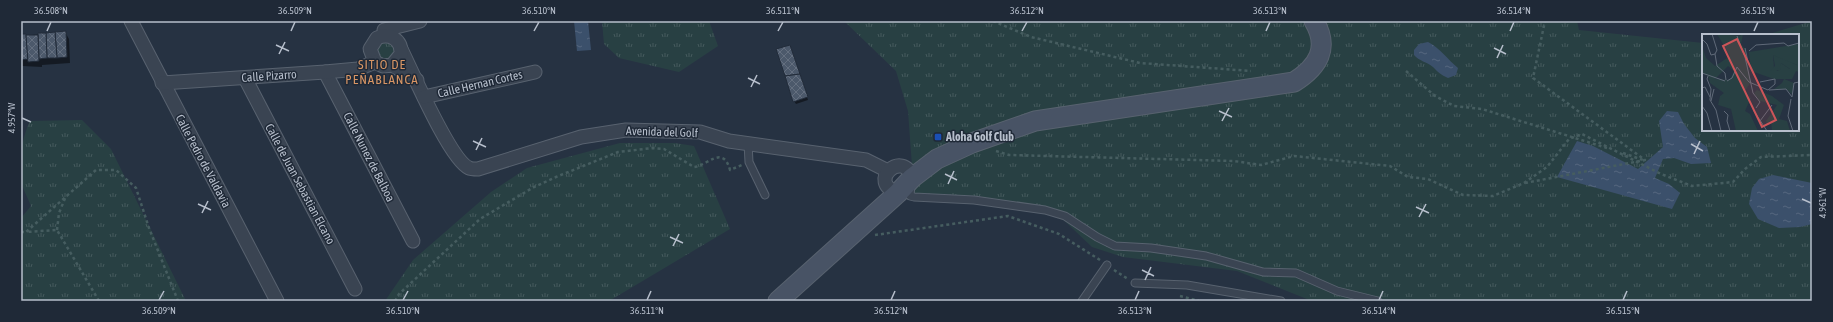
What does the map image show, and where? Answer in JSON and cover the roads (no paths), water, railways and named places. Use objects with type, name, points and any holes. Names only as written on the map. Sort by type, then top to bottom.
[{"type":"street","name":"Calle Pedro de Valdavia","points":[[131,21],[277,301]]},
{"type":"street","points":[[417,80],[392,65],[383,66],[375,62],[371,54],[372,45],[383,29],[420,21]]},
{"type":"street","points":[[778,301],[898,193],[912,178],[937,159],[972,143],[1035,121],[1294,82],[1308,74],[1317,63],[1322,48],[1318,28],[1314,21]]},
{"type":"street","name":"Avenida del Golf","points":[[383,29],[396,39],[424,97],[456,157],[468,168],[478,169],[581,137],[626,130],[700,132],[729,141],[866,160],[888,171]]},
{"type":"street","points":[[392,65],[399,58],[401,49]]},
{"type":"street","name":"Calle Pizarro","points":[[162,83],[358,69],[375,62]]},
{"type":"street","name":"Calle Nunez de Balboa","points":[[325,72],[413,241]]},
{"type":"street","name":"Calle Hernan Cortes","points":[[424,97],[535,72]]},
{"type":"street","name":"Calle de Juan Sebastian Elcano","points":[[245,78],[355,289]]},
{"type":"street","points":[[898,193],[891,191],[886,185],[885,178],[888,171],[897,166],[902,166],[907,169],[912,178]]},
{"type":"lane","points":[[748,143],[749,162],[765,195]]},
{"type":"lane","points":[[912,178],[910,196],[914,198],[974,200],[1045,210],[1064,216],[1097,237],[1115,246],[1151,248],[1206,256],[1263,272],[1296,273],[1337,291],[1378,301]]},
{"type":"lane","points":[[1082,301],[1107,265]]},
{"type":"lane","points":[[1135,283],[1187,284],[1281,301]]},
{"type":"water","points":[[574,21],[588,21],[591,50],[577,51]]},
{"type":"water","points":[[1428,42],[1436,47],[1458,68],[1456,75],[1448,78],[1431,65],[1418,59],[1414,55],[1414,50],[1419,44]]},
{"type":"water","points":[[1667,111],[1678,112],[1684,124],[1695,138],[1707,147],[1711,163],[1691,164],[1674,158],[1663,159],[1655,178],[1669,184],[1680,193],[1672,209],[1557,177],[1577,141],[1593,146],[1638,169],[1663,147],[1659,121]]},
{"type":"water","points":[[1773,175],[1812,183],[1812,224],[1800,227],[1779,228],[1758,219],[1749,204],[1752,188],[1759,179]]},
{"type":"place","name":"Aloha Golf Club","points":[[938,137]]},
{"type":"district","name":"SITIO DE PEÑABLANCA","points":[[382,72]]}]
